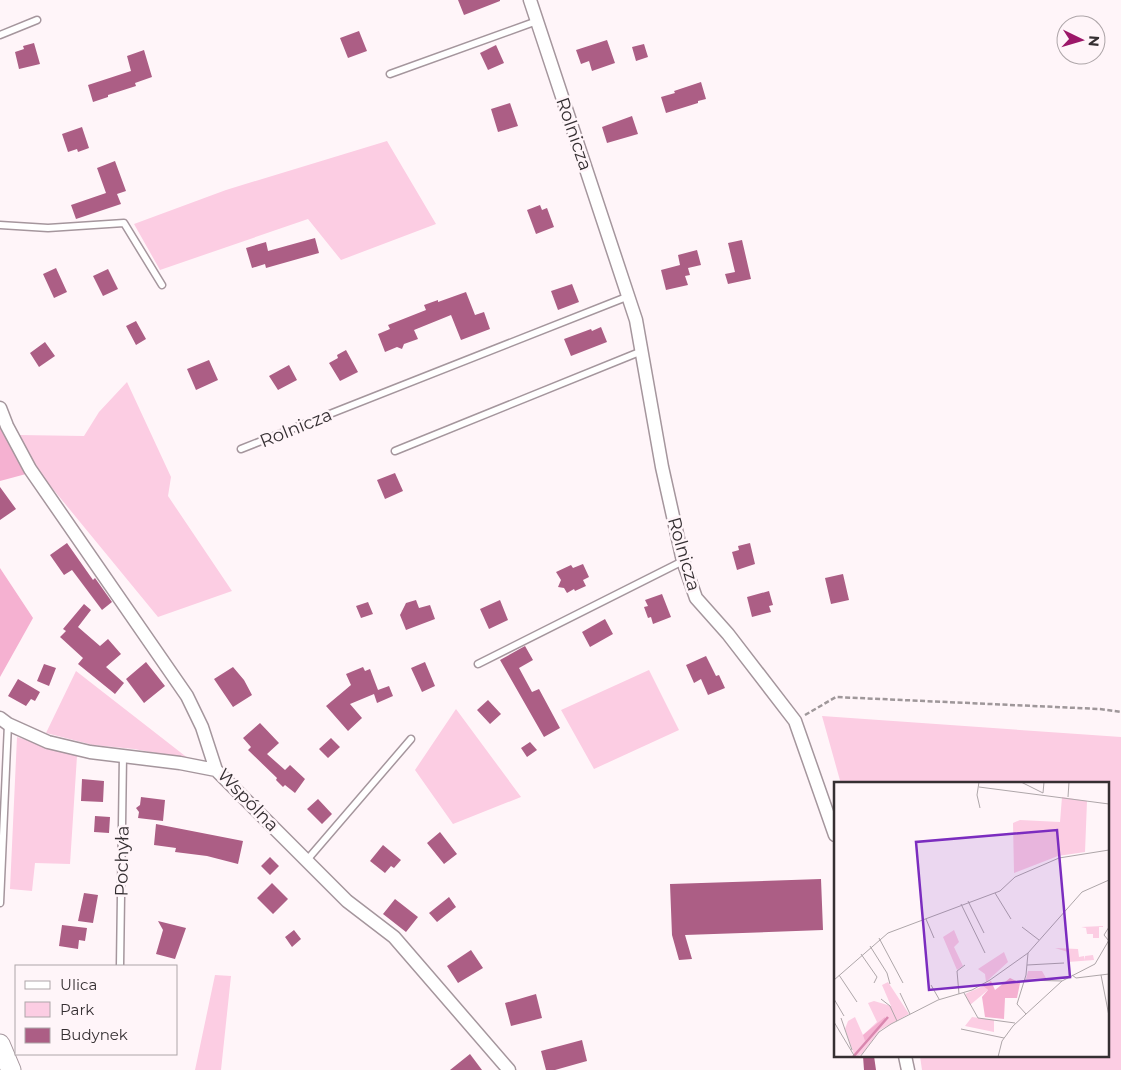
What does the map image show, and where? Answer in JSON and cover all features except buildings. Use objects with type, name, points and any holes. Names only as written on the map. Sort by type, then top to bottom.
[{"type":"street","name":"Rolnicza","points":[[530,0],[636,320],[662,467],[683,561],[696,598],[728,634],[796,721],[834,832]]},
{"type":"street","name":"Wspólna","points":[[0,408],[7,426],[30,469],[187,696],[202,727],[216,770],[347,901],[394,937],[508,1070]]},
{"type":"street","points":[[4,721],[48,742],[90,752],[123,755],[216,770]]},
{"type":"street","points":[[0,1044],[11,1070]]},
{"type":"lane","points":[[0,35],[37,20]]},
{"type":"lane","points":[[390,74],[537,21]]},
{"type":"lane","points":[[0,225],[48,228],[124,222],[162,285]]},
{"type":"lane","name":"Rolnicza","points":[[242,449],[629,296]]},
{"type":"lane","points":[[395,451],[642,351]]},
{"type":"lane","points":[[478,664],[683,561]]},
{"type":"lane","points":[[0,903],[4,721]]},
{"type":"lane","points":[[307,860],[410,739]]},
{"type":"lane","name":"Pochyła","points":[[120,965],[123,755]]},
{"type":"path","points":[[796,721],[836,697],[1100,709],[1121,712]]},
{"type":"green space","points":[[387,141],[436,224],[341,260],[308,219],[160,270],[134,224],[226,190]]},
{"type":"green space","points":[[127,382],[171,477],[168,496],[232,591],[158,617],[34,466],[19,435],[84,436],[99,412]]},
{"type":"green space","points":[[649,670],[679,730],[594,769],[561,710]]},
{"type":"green space","points":[[76,671],[189,759],[134,749],[93,745],[46,733]]},
{"type":"green space","points":[[456,709],[521,797],[453,824],[415,770]]},
{"type":"green space","points":[[822,716],[1121,737],[1121,1070],[922,1070],[920,1058],[1108,1058],[1108,782],[840,782]]},
{"type":"green space","points":[[17,737],[77,756],[70,864],[35,863],[32,891],[10,889]]},
{"type":"green space","points":[[215,975],[231,976],[221,1070],[195,1070]]},
{"type":"shaded area","points":[[0,428],[26,474],[0,481]]},
{"type":"shaded area","points":[[0,568],[33,618],[0,677]]}]
